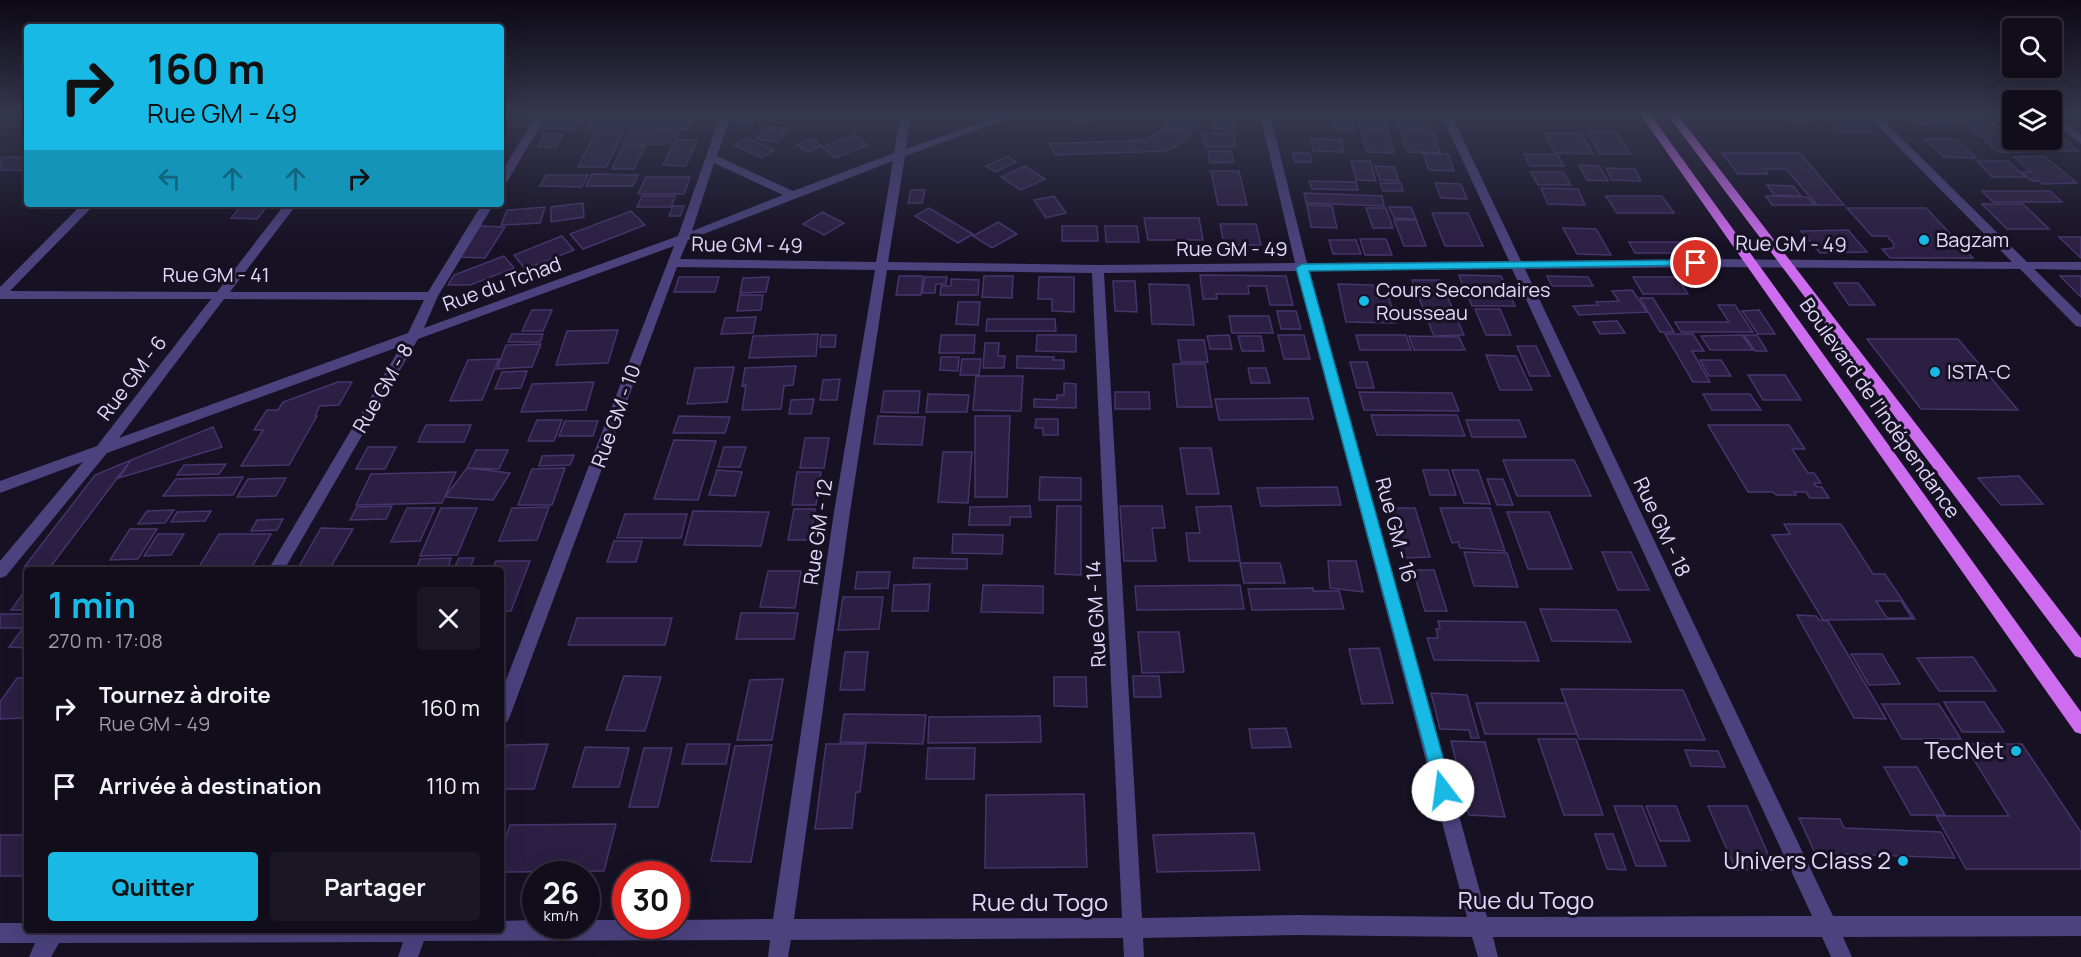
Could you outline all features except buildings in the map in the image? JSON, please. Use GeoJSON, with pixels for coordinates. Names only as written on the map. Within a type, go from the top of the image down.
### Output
{"type":"FeatureCollection","features":[{"type":"Feature","properties":{"kind":"main road","name":"Boulevard de l'Indépendance"},"geometry":{"type":"LineString","coordinates":[[1678,159],[2081,726]]}},
{"type":"Feature","properties":{"kind":"main road","name":"Boulevard de l'Indépendance"},"geometry":{"type":"LineString","coordinates":[[1706,159],[2081,651]]}},
{"type":"Feature","properties":{"kind":"street"},"geometry":{"type":"LineString","coordinates":[[504,177],[515,159]]}},
{"type":"Feature","properties":{"kind":"street","name":"Rue GM - 10"},"geometry":{"type":"LineString","coordinates":[[504,708],[683,238],[709,159]]}},
{"type":"Feature","properties":{"kind":"street"},"geometry":{"type":"LineString","coordinates":[[714,159],[794,196]]}},
{"type":"Feature","properties":{"kind":"street","name":"Rue du Tchad"},"geometry":{"type":"LineString","coordinates":[[0,487],[683,238],[889,159]]}},
{"type":"Feature","properties":{"kind":"street","name":"Rue GM - 12"},"geometry":{"type":"LineString","coordinates":[[778,957],[842,512],[900,159]]}},
{"type":"Feature","properties":{"kind":"street","name":"Rue GM - 16"},"geometry":{"type":"LineString","coordinates":[[1276,159],[1302,268],[1488,957]]}},
{"type":"Feature","properties":{"kind":"street","name":"Rue GM - 18"},"geometry":{"type":"LineString","coordinates":[[1467,159],[1842,957]]}},
{"type":"Feature","properties":{"kind":"street"},"geometry":{"type":"LineString","coordinates":[[1916,159],[2081,323]]}},
{"type":"Feature","properties":{"kind":"street"},"geometry":{"type":"LineString","coordinates":[[0,295],[86,207]]}},
{"type":"Feature","properties":{"kind":"street","name":"Rue GM - 6"},"geometry":{"type":"LineString","coordinates":[[0,572],[102,450],[289,207]]}},
{"type":"Feature","properties":{"kind":"street","name":"Rue GM - 8"},"geometry":{"type":"LineString","coordinates":[[278,567],[413,337],[432,296],[486,207]]}},
{"type":"Feature","properties":{"kind":"street","name":"Rue GM - 49"},"geometry":{"type":"LineString","coordinates":[[672,263],[1098,269],[1754,263],[2081,266]]}},
{"type":"Feature","properties":{"kind":"street","name":"Rue GM - 14"},"geometry":{"type":"LineString","coordinates":[[1098,269],[1134,957]]}},
{"type":"Feature","properties":{"kind":"street","name":"Rue GM - 41"},"geometry":{"type":"LineString","coordinates":[[0,295],[432,296]]}},
{"type":"Feature","properties":{"kind":"street","name":"Rue du Togo"},"geometry":{"type":"LineString","coordinates":[[504,931],[1133,928],[1296,925],[2081,926]]}},
{"type":"Feature","properties":{"kind":"street","name":"Rue du Togo"},"geometry":{"type":"LineString","coordinates":[[0,933],[24,932]]}},
{"type":"Feature","properties":{"kind":"street"},"geometry":{"type":"LineString","coordinates":[[39,957],[53,933]]}},
{"type":"Feature","properties":{"kind":"street"},"geometry":{"type":"LineString","coordinates":[[408,957],[417,933]]}},
{"type":"Feature","properties":{"kind":"place","name":"Bagzam"},"geometry":{"type":"Point","coordinates":[1924,240]}},
{"type":"Feature","properties":{"kind":"place","name":"Cours Secondaires Rousseau"},"geometry":{"type":"Point","coordinates":[1364,301]}},
{"type":"Feature","properties":{"kind":"place","name":"ISTA-C"},"geometry":{"type":"Point","coordinates":[1935,372]}},
{"type":"Feature","properties":{"kind":"place","name":"TecNet"},"geometry":{"type":"Point","coordinates":[2016,751]}},
{"type":"Feature","properties":{"kind":"place","name":"Univers Class 2"},"geometry":{"type":"Point","coordinates":[1903,861]}},
{"type":"Feature","properties":{"kind":"route"},"geometry":{"type":"LineString","coordinates":[[1443,790],[1302,268],[1696,263]]}}]}
